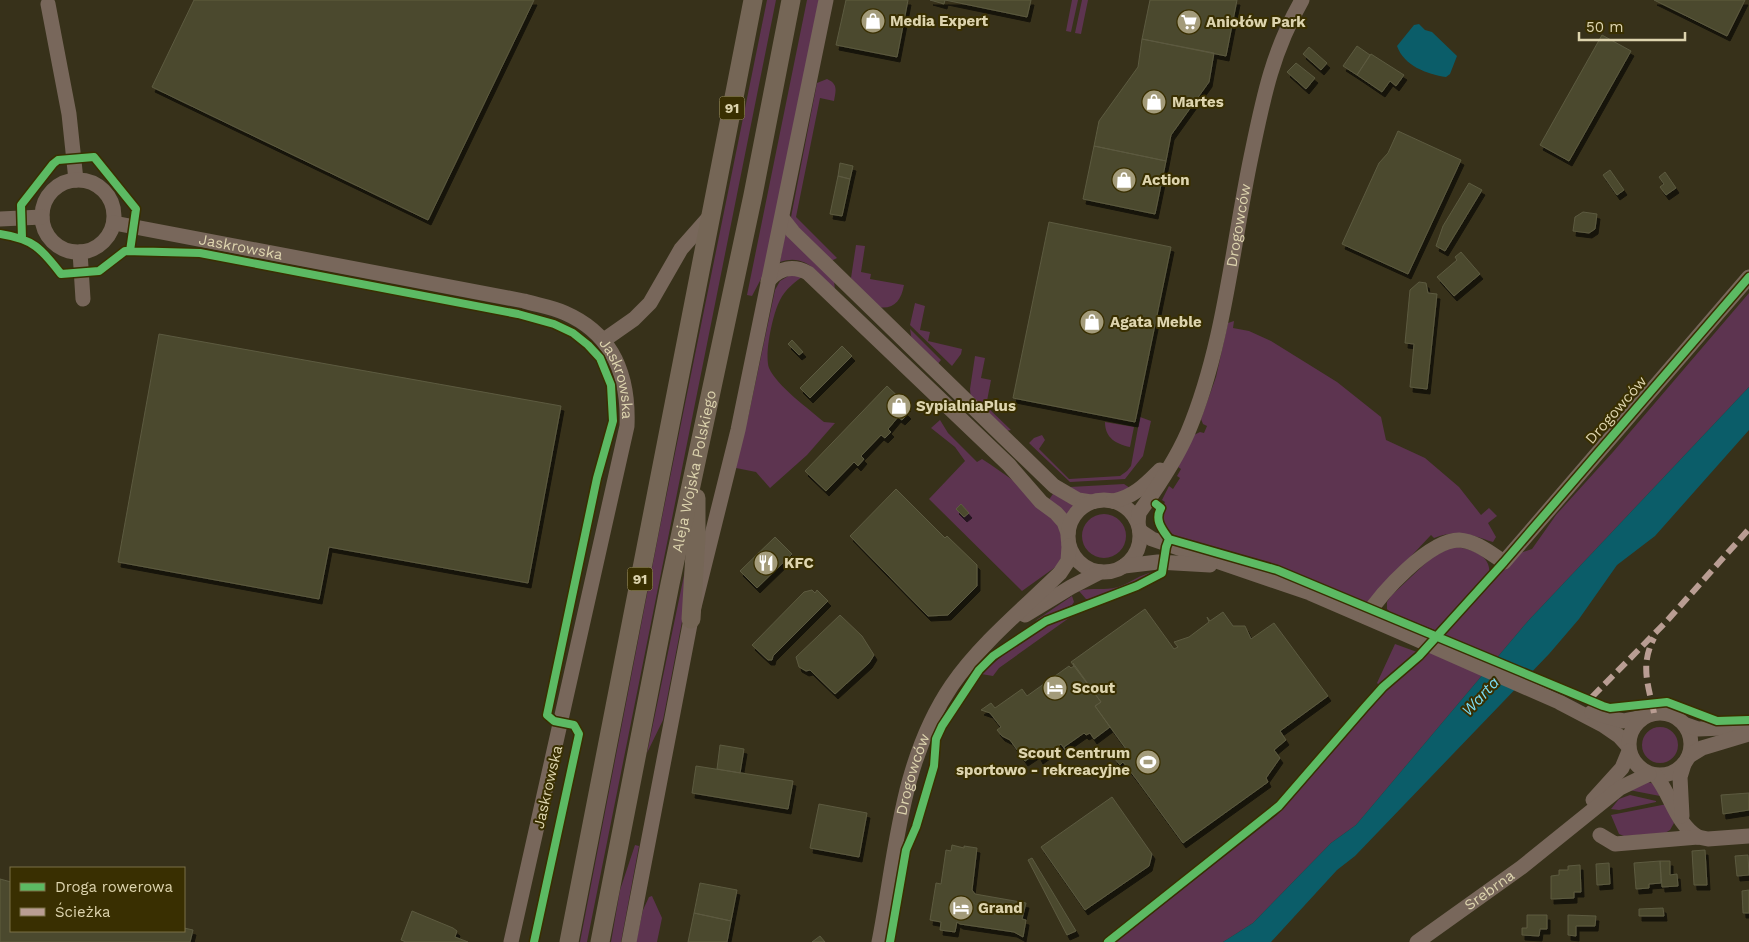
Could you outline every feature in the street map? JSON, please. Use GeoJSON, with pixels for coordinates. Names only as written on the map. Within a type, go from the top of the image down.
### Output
{"type":"FeatureCollection","features":[{"type":"Feature","properties":{"kind":"main road","name":"Aleja Wojska Polskiego"},"geometry":{"type":"LineString","coordinates":[[569,942],[753,0]]}},
{"type":"Feature","properties":{"kind":"main road","name":"Aleja Wojska Polskiego"},"geometry":{"type":"LineString","coordinates":[[600,942],[696,458],[753,194],[791,0]]}},
{"type":"Feature","properties":{"kind":"main road"},"geometry":{"type":"LineString","coordinates":[[691,619],[696,537],[696,458]]}},
{"type":"Feature","properties":{"kind":"street"},"geometry":{"type":"LineString","coordinates":[[628,942],[691,619],[738,430],[826,0]]}},
{"type":"Feature","properties":{"kind":"street","name":"Drogowców"},"geometry":{"type":"LineString","coordinates":[[1139,527],[1139,513],[1177,453],[1197,408],[1218,332],[1247,174],[1270,70],[1283,36],[1302,0]]}},
{"type":"Feature","properties":{"kind":"street"},"geometry":{"type":"LineString","coordinates":[[48,4],[69,114],[76,180]]}},
{"type":"Feature","properties":{"kind":"street"},"geometry":{"type":"LineString","coordinates":[[76,180],[97,185],[106,192],[113,207],[114,223],[106,240],[90,250],[80,252],[62,248],[54,243],[44,227],[42,218],[48,197],[65,183],[76,180]]}},
{"type":"Feature","properties":{"kind":"street"},"geometry":{"type":"LineString","coordinates":[[604,340],[634,319],[650,303],[681,249],[711,215]]}},
{"type":"Feature","properties":{"kind":"street"},"geometry":{"type":"LineString","coordinates":[[0,219],[42,218]]}},
{"type":"Feature","properties":{"kind":"street"},"geometry":{"type":"LineString","coordinates":[[782,218],[793,232],[1054,486],[1078,500],[1091,502],[1113,501],[1128,509],[1139,527],[1152,539],[1310,593],[1560,702],[1619,736],[1629,749]]}},
{"type":"Feature","properties":{"kind":"street","name":"Jaskrowska"},"geometry":{"type":"LineString","coordinates":[[114,223],[524,301],[564,313],[587,326],[604,340],[615,356],[624,379],[628,406],[627,426],[537,834],[511,942]]}},
{"type":"Feature","properties":{"kind":"street"},"geometry":{"type":"LineString","coordinates":[[80,252],[83,299]]}},
{"type":"Feature","properties":{"kind":"street"},"geometry":{"type":"LineString","coordinates":[[768,281],[776,273],[787,268],[801,269],[808,273],[1009,464],[1042,502],[1056,513],[1064,522],[1076,559],[1087,568],[1100,572],[1112,571],[1124,566],[1158,562],[1227,566]]}},
{"type":"Feature","properties":{"kind":"street","name":"Drogowców"},"geometry":{"type":"LineString","coordinates":[[1366,617],[1391,586],[1420,559],[1444,543],[1458,540],[1473,542],[1504,562],[1749,277]]}},
{"type":"Feature","properties":{"kind":"street","name":"Drogowców"},"geometry":{"type":"LineString","coordinates":[[1113,501],[1124,499],[1140,490],[1177,453]]}},
{"type":"Feature","properties":{"kind":"street"},"geometry":{"type":"LineString","coordinates":[[1069,540],[1071,520],[1080,509],[1091,502]]}},
{"type":"Feature","properties":{"kind":"street"},"geometry":{"type":"LineString","coordinates":[[1124,566],[1134,557],[1139,544],[1139,527]]}},
{"type":"Feature","properties":{"kind":"street","name":"Drogowców"},"geometry":{"type":"LineString","coordinates":[[879,942],[902,808],[910,773],[919,748],[952,685],[972,660],[1060,573],[1068,561],[1069,540]]}},
{"type":"Feature","properties":{"kind":"street","name":"Drogowców"},"geometry":{"type":"LineString","coordinates":[[1001,631],[1071,587],[1100,572]]}},
{"type":"Feature","properties":{"kind":"street"},"geometry":{"type":"LineString","coordinates":[[1560,702],[1624,721],[1654,713],[1665,713],[1676,717],[1684,724],[1690,734],[1691,745],[1680,777],[1682,820]]}},
{"type":"Feature","properties":{"kind":"street"},"geometry":{"type":"LineString","coordinates":[[1643,717],[1629,735],[1629,749],[1633,761],[1640,769],[1652,774],[1665,775],[1676,771],[1686,760],[1702,748],[1749,734]]}},
{"type":"Feature","properties":{"kind":"street"},"geometry":{"type":"LineString","coordinates":[[1684,724],[1698,729],[1749,727]]}},
{"type":"Feature","properties":{"kind":"street","name":"Srebrna"},"geometry":{"type":"LineString","coordinates":[[1559,836],[1622,768],[1629,749]]}},
{"type":"Feature","properties":{"kind":"street"},"geometry":{"type":"LineString","coordinates":[[1652,774],[1662,784],[1691,833],[1698,837]]}},
{"type":"Feature","properties":{"kind":"street","name":"Srebrna"},"geometry":{"type":"LineString","coordinates":[[1417,942],[1522,867],[1620,788],[1652,774]]}},
{"type":"Feature","properties":{"kind":"street"},"geometry":{"type":"LineString","coordinates":[[1600,835],[1615,844],[1698,837],[1708,839],[1749,836]]}},
{"type":"Feature","properties":{"kind":"shaded area"},"geometry":{"type":"Polygon","coordinates":[[[767,0],[776,0],[587,942],[580,942],[658,537],[767,0]]]}},
{"type":"Feature","properties":{"kind":"shaded area"},"geometry":{"type":"Polygon","coordinates":[[[807,0],[819,0],[763,275],[752,296],[747,295],[807,0]]]}},
{"type":"Feature","properties":{"kind":"shaded area"},"geometry":{"type":"Polygon","coordinates":[[[1072,0],[1078,0],[1071,32],[1066,31],[1072,0]]]}},
{"type":"Feature","properties":{"kind":"shaded area"},"geometry":{"type":"Polygon","coordinates":[[[1082,0],[1088,0],[1081,34],[1075,33],[1082,0]]]}},
{"type":"Feature","properties":{"kind":"shaded area"},"geometry":{"type":"Polygon","coordinates":[[[827,79],[835,85],[834,101],[820,98],[796,217],[837,258],[831,261],[793,223],[791,217],[817,83],[827,79]]]}},
{"type":"Feature","properties":{"kind":"shaded area"},"geometry":{"type":"Polygon","coordinates":[[[785,233],[834,280],[835,291],[817,272],[805,263],[798,260],[780,262],[785,233]]]}},
{"type":"Feature","properties":{"kind":"shaded area"},"geometry":{"type":"Polygon","coordinates":[[[856,245],[865,246],[861,272],[871,274],[870,279],[904,285],[899,300],[892,306],[877,307],[851,278],[856,245]]]}},
{"type":"Feature","properties":{"kind":"shaded area"},"geometry":{"type":"Polygon","coordinates":[[[790,275],[804,276],[787,289],[777,306],[768,344],[769,368],[786,390],[802,404],[824,422],[835,423],[807,455],[770,488],[756,472],[731,467],[748,418],[775,290],[780,281],[790,275]]]}},
{"type":"Feature","properties":{"kind":"shaded area"},"geometry":{"type":"Polygon","coordinates":[[[1749,293],[1749,387],[1528,621],[1356,825],[1331,843],[1253,923],[1223,942],[1116,942],[1277,815],[1384,693],[1424,656],[1514,555],[1532,549],[1556,515],[1613,452],[1749,293]]]}},
{"type":"Feature","properties":{"kind":"shaded area"},"geometry":{"type":"Polygon","coordinates":[[[915,303],[925,306],[920,330],[930,332],[928,341],[962,349],[961,354],[952,366],[910,325],[915,303]]]}},
{"type":"Feature","properties":{"kind":"shaded area"},"geometry":{"type":"Polygon","coordinates":[[[1234,321],[1233,328],[1249,331],[1271,341],[1337,382],[1381,417],[1386,440],[1425,458],[1459,487],[1481,515],[1489,508],[1497,516],[1488,523],[1496,537],[1493,542],[1457,533],[1434,538],[1431,535],[1367,603],[1269,565],[1178,539],[1178,537],[1167,531],[1160,518],[1165,502],[1162,500],[1169,486],[1173,489],[1180,478],[1177,476],[1181,469],[1178,467],[1194,435],[1200,432],[1204,433],[1207,426],[1203,424],[1201,419],[1216,377],[1228,323],[1234,321]]]}},
{"type":"Feature","properties":{"kind":"shaded area"},"geometry":{"type":"Polygon","coordinates":[[[910,329],[941,360],[937,365],[912,341],[910,329]]]}},
{"type":"Feature","properties":{"kind":"shaded area"},"geometry":{"type":"Polygon","coordinates":[[[975,356],[985,358],[981,378],[991,380],[986,406],[1011,430],[1006,431],[971,399],[970,389],[975,356]]]}},
{"type":"Feature","properties":{"kind":"shaded area"},"geometry":{"type":"Polygon","coordinates":[[[1140,417],[1151,421],[1143,456],[1125,479],[1070,482],[1029,443],[1034,438],[1042,435],[1045,440],[1039,449],[1069,479],[1120,476],[1131,466],[1140,417]]]}},
{"type":"Feature","properties":{"kind":"shaded area"},"geometry":{"type":"Polygon","coordinates":[[[940,420],[948,433],[977,462],[982,459],[1025,490],[1045,509],[1060,529],[1063,546],[1061,563],[1022,591],[929,499],[965,461],[955,447],[931,428],[940,420]]]}},
{"type":"Feature","properties":{"kind":"shaded area"},"geometry":{"type":"Polygon","coordinates":[[[1105,422],[1134,427],[1130,447],[1120,444],[1109,436],[1105,422]]]}},
{"type":"Feature","properties":{"kind":"shaded area"},"geometry":{"type":"Polygon","coordinates":[[[1124,484],[1133,490],[1115,495],[1081,495],[1070,487],[1124,484]]]}},
{"type":"Feature","properties":{"kind":"shaded area"},"geometry":{"type":"Polygon","coordinates":[[[1055,491],[1074,506],[1066,516],[1048,501],[1055,491]]]}},
{"type":"Feature","properties":{"kind":"shaded area"},"geometry":{"type":"Polygon","coordinates":[[[1100,514],[1108,514],[1120,520],[1126,536],[1120,552],[1108,558],[1100,558],[1088,552],[1082,540],[1082,532],[1088,520],[1100,514]]]}},
{"type":"Feature","properties":{"kind":"shaded area"},"geometry":{"type":"Polygon","coordinates":[[[1452,547],[1471,550],[1482,556],[1489,566],[1489,573],[1437,631],[1390,612],[1387,609],[1387,602],[1391,596],[1431,558],[1452,547]]]}},
{"type":"Feature","properties":{"kind":"shaded area"},"geometry":{"type":"Polygon","coordinates":[[[687,561],[685,606],[663,720],[647,753],[687,561]]]}},
{"type":"Feature","properties":{"kind":"shaded area"},"geometry":{"type":"Polygon","coordinates":[[[1154,572],[1147,578],[1090,599],[1086,599],[1079,591],[1118,587],[1154,572]]]}},
{"type":"Feature","properties":{"kind":"shaded area"},"geometry":{"type":"Polygon","coordinates":[[[1072,596],[1074,602],[1072,605],[1035,621],[1072,596]]]}},
{"type":"Feature","properties":{"kind":"shaded area"},"geometry":{"type":"Polygon","coordinates":[[[1076,613],[999,668],[993,676],[981,674],[1026,639],[1076,613]]]}},
{"type":"Feature","properties":{"kind":"shaded area"},"geometry":{"type":"Polygon","coordinates":[[[1395,644],[1417,652],[1379,685],[1377,683],[1395,644]]]}},
{"type":"Feature","properties":{"kind":"shaded area"},"geometry":{"type":"Polygon","coordinates":[[[1660,727],[1667,728],[1673,732],[1677,738],[1677,752],[1673,758],[1667,762],[1660,763],[1653,762],[1647,758],[1643,752],[1642,745],[1643,738],[1647,732],[1653,728],[1660,727]]]}},
{"type":"Feature","properties":{"kind":"shaded area"},"geometry":{"type":"Polygon","coordinates":[[[1646,781],[1654,784],[1660,796],[1629,790],[1646,781]]]}},
{"type":"Feature","properties":{"kind":"shaded area"},"geometry":{"type":"Polygon","coordinates":[[[1630,795],[1656,802],[1619,810],[1611,809],[1619,799],[1630,795]]]}},
{"type":"Feature","properties":{"kind":"shaded area"},"geometry":{"type":"Polygon","coordinates":[[[1667,804],[1674,823],[1670,830],[1665,833],[1624,836],[1619,834],[1611,815],[1667,804]]]}},
{"type":"Feature","properties":{"kind":"shaded area"},"geometry":{"type":"Polygon","coordinates":[[[635,845],[639,846],[621,942],[611,942],[620,890],[635,845]]]}},
{"type":"Feature","properties":{"kind":"shaded area"},"geometry":{"type":"Polygon","coordinates":[[[652,896],[662,918],[657,942],[636,942],[643,910],[649,897],[652,896]]]}},
{"type":"Feature","properties":{"kind":"water"},"geometry":{"type":"Polygon","coordinates":[[[1419,24],[1425,30],[1432,32],[1457,56],[1450,74],[1446,77],[1431,74],[1417,68],[1400,53],[1397,46],[1414,25],[1419,24]]]}},
{"type":"Feature","properties":{"kind":"water","name":"Warta"},"geometry":{"type":"Polygon","coordinates":[[[1749,387],[1749,430],[1655,536],[1617,565],[1579,619],[1549,654],[1355,856],[1337,870],[1271,942],[1223,942],[1253,923],[1331,843],[1356,825],[1528,621],[1749,387]]]}},
{"type":"Feature","properties":{"kind":"building"},"geometry":{"type":"Polygon","coordinates":[[[194,0],[534,0],[428,220],[152,87],[194,0]]]}},
{"type":"Feature","properties":{"kind":"building"},"geometry":{"type":"Polygon","coordinates":[[[846,0],[908,0],[897,57],[836,45],[846,0]]]}},
{"type":"Feature","properties":{"kind":"building"},"geometry":{"type":"Polygon","coordinates":[[[930,0],[945,0],[944,4],[930,0]]]}},
{"type":"Feature","properties":{"kind":"building"},"geometry":{"type":"Polygon","coordinates":[[[945,0],[1031,0],[1027,17],[945,0]]]}},
{"type":"Feature","properties":{"kind":"building","name":"Aniołów Park"},"geometry":{"type":"Polygon","coordinates":[[[1150,0],[1237,0],[1226,56],[1142,39],[1150,0]]]}},
{"type":"Feature","properties":{"kind":"building"},"geometry":{"type":"Polygon","coordinates":[[[1654,0],[1745,0],[1727,36],[1654,0]]]}},
{"type":"Feature","properties":{"kind":"building"},"geometry":{"type":"Polygon","coordinates":[[[1602,35],[1631,51],[1569,161],[1540,145],[1602,35]]]}},
{"type":"Feature","properties":{"kind":"building","name":"Martes"},"geometry":{"type":"Polygon","coordinates":[[[1142,39],[1214,53],[1209,82],[1171,135],[1166,161],[1094,146],[1099,121],[1138,67],[1142,39]]]}},
{"type":"Feature","properties":{"kind":"building"},"geometry":{"type":"Polygon","coordinates":[[[1357,46],[1370,55],[1357,75],[1343,66],[1357,46]]]}},
{"type":"Feature","properties":{"kind":"building"},"geometry":{"type":"Polygon","coordinates":[[[1309,47],[1327,63],[1321,70],[1303,54],[1309,47]]]}},
{"type":"Feature","properties":{"kind":"building"},"geometry":{"type":"Polygon","coordinates":[[[1371,54],[1404,75],[1396,86],[1390,81],[1382,92],[1357,75],[1371,54]]]}},
{"type":"Feature","properties":{"kind":"building"},"geometry":{"type":"Polygon","coordinates":[[[1296,63],[1315,78],[1306,89],[1287,72],[1296,63]]]}},
{"type":"Feature","properties":{"kind":"building"},"geometry":{"type":"Polygon","coordinates":[[[1398,131],[1461,160],[1408,274],[1342,244],[1379,163],[1388,153],[1398,131]]]}},
{"type":"Feature","properties":{"kind":"building","name":"Action"},"geometry":{"type":"Polygon","coordinates":[[[1094,146],[1166,161],[1155,214],[1083,199],[1094,146]]]}},
{"type":"Feature","properties":{"kind":"building"},"geometry":{"type":"Polygon","coordinates":[[[840,163],[853,166],[850,179],[838,176],[840,163]]]}},
{"type":"Feature","properties":{"kind":"building"},"geometry":{"type":"Polygon","coordinates":[[[1610,170],[1624,190],[1617,195],[1603,175],[1610,170]]]}},
{"type":"Feature","properties":{"kind":"building"},"geometry":{"type":"Polygon","coordinates":[[[1665,172],[1676,188],[1666,195],[1660,187],[1664,184],[1659,177],[1665,172]]]}},
{"type":"Feature","properties":{"kind":"building"},"geometry":{"type":"Polygon","coordinates":[[[838,176],[850,179],[842,216],[830,214],[838,176]]]}},
{"type":"Feature","properties":{"kind":"building"},"geometry":{"type":"Polygon","coordinates":[[[1469,183],[1482,190],[1445,251],[1436,246],[1443,226],[1469,183]]]}},
{"type":"Feature","properties":{"kind":"building"},"geometry":{"type":"Polygon","coordinates":[[[1583,212],[1597,214],[1595,229],[1589,233],[1573,231],[1575,217],[1583,212]]]}},
{"type":"Feature","properties":{"kind":"building","name":"Agata Meble"},"geometry":{"type":"Polygon","coordinates":[[[1049,222],[1171,247],[1135,422],[1013,398],[1049,222]]]}},
{"type":"Feature","properties":{"kind":"building"},"geometry":{"type":"Polygon","coordinates":[[[1461,252],[1480,274],[1454,296],[1437,277],[1457,260],[1455,257],[1461,252]]]}},
{"type":"Feature","properties":{"kind":"building"},"geometry":{"type":"Polygon","coordinates":[[[1419,282],[1426,283],[1428,293],[1437,294],[1427,389],[1410,387],[1414,344],[1405,343],[1410,290],[1419,282]]]}},
{"type":"Feature","properties":{"kind":"building"},"geometry":{"type":"Polygon","coordinates":[[[159,334],[561,406],[528,583],[329,547],[319,599],[118,562],[159,334]]]}},
{"type":"Feature","properties":{"kind":"building"},"geometry":{"type":"Polygon","coordinates":[[[792,340],[803,352],[799,355],[788,344],[792,340]]]}},
{"type":"Feature","properties":{"kind":"building"},"geometry":{"type":"Polygon","coordinates":[[[842,346],[852,356],[810,398],[800,388],[842,346]]]}},
{"type":"Feature","properties":{"kind":"building"},"geometry":{"type":"Polygon","coordinates":[[[887,386],[908,406],[904,410],[908,414],[902,420],[898,417],[888,429],[891,432],[885,438],[881,435],[861,456],[864,459],[858,466],[854,462],[826,491],[805,471],[887,386]]]}},
{"type":"Feature","properties":{"kind":"building"},"geometry":{"type":"Polygon","coordinates":[[[896,489],[945,538],[947,536],[977,565],[977,586],[948,615],[928,616],[850,536],[896,489]]]}},
{"type":"Feature","properties":{"kind":"building"},"geometry":{"type":"Polygon","coordinates":[[[961,504],[969,513],[964,517],[956,509],[961,504]]]}},
{"type":"Feature","properties":{"kind":"building","name":"KFC"},"geometry":{"type":"Polygon","coordinates":[[[775,537],[792,554],[757,588],[740,571],[775,537]]]}},
{"type":"Feature","properties":{"kind":"building"},"geometry":{"type":"Polygon","coordinates":[[[812,590],[815,593],[817,590],[828,601],[773,656],[772,660],[768,660],[752,645],[804,592],[812,590]]]}},
{"type":"Feature","properties":{"kind":"building"},"geometry":{"type":"Polygon","coordinates":[[[1145,609],[1174,649],[1178,647],[1174,642],[1189,637],[1209,622],[1207,617],[1210,621],[1223,612],[1233,626],[1245,626],[1251,639],[1274,623],[1328,696],[1280,731],[1286,740],[1274,750],[1280,758],[1266,778],[1268,782],[1183,843],[1123,762],[1120,765],[1114,758],[1126,749],[1095,706],[1101,702],[1071,662],[1145,609]]]}},
{"type":"Feature","properties":{"kind":"building"},"geometry":{"type":"Polygon","coordinates":[[[840,615],[862,636],[874,655],[869,663],[835,694],[810,670],[806,671],[799,667],[796,657],[840,615]]]}},
{"type":"Feature","properties":{"kind":"building"},"geometry":{"type":"Polygon","coordinates":[[[1073,663],[1101,702],[1095,706],[1110,727],[1094,739],[1090,733],[1086,735],[1084,733],[1064,747],[1066,751],[1061,744],[1040,759],[1037,753],[1025,761],[1010,740],[1002,736],[997,730],[1001,727],[990,713],[981,710],[991,703],[995,708],[1022,689],[1027,696],[1069,666],[1071,668],[1074,666],[1073,663]]]}},
{"type":"Feature","properties":{"kind":"building"},"geometry":{"type":"Polygon","coordinates":[[[720,745],[744,749],[740,773],[717,769],[720,745]]]}},
{"type":"Feature","properties":{"kind":"building"},"geometry":{"type":"Polygon","coordinates":[[[696,766],[793,781],[788,809],[692,793],[696,766]]]}},
{"type":"Feature","properties":{"kind":"building"},"geometry":{"type":"Polygon","coordinates":[[[1749,793],[1749,810],[1723,814],[1721,795],[1749,793]]]}},
{"type":"Feature","properties":{"kind":"building"},"geometry":{"type":"Polygon","coordinates":[[[1112,797],[1152,854],[1149,866],[1085,910],[1041,847],[1112,797]]]}},
{"type":"Feature","properties":{"kind":"building"},"geometry":{"type":"Polygon","coordinates":[[[819,804],[867,813],[859,857],[810,848],[819,804]]]}},
{"type":"Feature","properties":{"kind":"building"},"geometry":{"type":"Polygon","coordinates":[[[952,845],[964,848],[964,846],[977,848],[972,890],[975,894],[1026,903],[1022,919],[1026,920],[1023,937],[1014,932],[957,922],[955,932],[940,930],[941,922],[930,920],[936,883],[941,884],[946,850],[951,851],[952,845]]]}},
{"type":"Feature","properties":{"kind":"building"},"geometry":{"type":"Polygon","coordinates":[[[1705,850],[1707,885],[1694,885],[1692,851],[1705,850]]]}},
{"type":"Feature","properties":{"kind":"building"},"geometry":{"type":"Polygon","coordinates":[[[1748,855],[1749,875],[1737,876],[1735,856],[1748,855]]]}},
{"type":"Feature","properties":{"kind":"building"},"geometry":{"type":"Polygon","coordinates":[[[1032,858],[1076,931],[1067,935],[1028,860],[1032,858]]]}},
{"type":"Feature","properties":{"kind":"building"},"geometry":{"type":"Polygon","coordinates":[[[1660,861],[1661,883],[1649,884],[1649,888],[1636,889],[1634,863],[1660,861]]]}},
{"type":"Feature","properties":{"kind":"building"},"geometry":{"type":"Polygon","coordinates":[[[1660,861],[1670,861],[1670,875],[1677,874],[1678,886],[1662,887],[1660,861]]]}},
{"type":"Feature","properties":{"kind":"building"},"geometry":{"type":"Polygon","coordinates":[[[1609,863],[1610,884],[1597,885],[1596,864],[1609,863]]]}},
{"type":"Feature","properties":{"kind":"building"},"geometry":{"type":"Polygon","coordinates":[[[1580,865],[1581,892],[1574,892],[1574,898],[1551,899],[1551,876],[1559,875],[1559,870],[1568,870],[1568,866],[1580,865]]]}},
{"type":"Feature","properties":{"kind":"building"},"geometry":{"type":"Polygon","coordinates":[[[0,879],[10,882],[10,932],[185,932],[185,928],[193,930],[190,942],[0,942],[0,879]]]}},
{"type":"Feature","properties":{"kind":"building"},"geometry":{"type":"Polygon","coordinates":[[[700,883],[737,890],[731,921],[694,913],[700,883]]]}},
{"type":"Feature","properties":{"kind":"building"},"geometry":{"type":"Polygon","coordinates":[[[1749,890],[1749,913],[1743,913],[1742,891],[1749,890]]]}},
{"type":"Feature","properties":{"kind":"building"},"geometry":{"type":"Polygon","coordinates":[[[1663,908],[1664,916],[1639,916],[1639,909],[1663,908]]]}},
{"type":"Feature","properties":{"kind":"building"},"geometry":{"type":"Polygon","coordinates":[[[412,911],[453,928],[457,931],[455,937],[468,942],[406,942],[401,940],[412,911]]]}},
{"type":"Feature","properties":{"kind":"building"},"geometry":{"type":"Polygon","coordinates":[[[694,913],[731,921],[727,942],[688,942],[694,913]]]}},
{"type":"Feature","properties":{"kind":"building"},"geometry":{"type":"Polygon","coordinates":[[[1527,915],[1547,915],[1547,929],[1540,929],[1539,936],[1522,935],[1522,928],[1527,928],[1527,915]]]}},
{"type":"Feature","properties":{"kind":"building"},"geometry":{"type":"Polygon","coordinates":[[[1568,915],[1596,916],[1595,926],[1576,926],[1576,936],[1568,935],[1568,915]]]}},
{"type":"Feature","properties":{"kind":"building"},"geometry":{"type":"Polygon","coordinates":[[[820,936],[825,942],[812,942],[820,936]]]}},
{"type":"Feature","properties":{"kind":"marked path"},"geometry":{"type":"LineString","coordinates":[[1592,697],[1665,623],[1749,529]]}},
{"type":"Feature","properties":{"kind":"marked path"},"geometry":{"type":"LineString","coordinates":[[1654,638],[1647,657],[1646,666],[1654,713]]}},
{"type":"Feature","properties":{"kind":"cycle path"},"geometry":{"type":"LineString","coordinates":[[22,238],[21,205],[53,164],[58,160],[94,157],[136,209],[130,251]]}},
{"type":"Feature","properties":{"kind":"cycle path"},"geometry":{"type":"LineString","coordinates":[[0,234],[29,242],[42,251],[61,274],[99,271],[125,251],[200,253],[518,314],[554,324],[573,333],[600,358],[611,385],[613,421],[597,478],[547,715],[554,721],[574,725],[579,734],[534,942]]}},
{"type":"Feature","properties":{"kind":"cycle path"},"geometry":{"type":"LineString","coordinates":[[1108,942],[1279,806],[1383,687],[1419,656],[1504,562],[1749,277]]}},
{"type":"Feature","properties":{"kind":"cycle path"},"geometry":{"type":"LineString","coordinates":[[890,942],[906,850],[916,827],[934,766],[936,739],[942,726],[979,670],[993,656],[1046,621],[1137,586],[1162,573],[1169,539],[1160,524],[1158,516],[1161,508],[1156,504]]}},
{"type":"Feature","properties":{"kind":"cycle path"},"geometry":{"type":"LineString","coordinates":[[1169,539],[1277,570],[1603,706],[1610,708],[1667,702],[1717,721],[1749,720]]}},
{"type":"Feature","properties":{"kind":"place","name":"Media Expert"},"geometry":{"type":"Point","coordinates":[873,21]}},
{"type":"Feature","properties":{"kind":"place","name":"Aniołów Park"},"geometry":{"type":"Point","coordinates":[1189,22]}},
{"type":"Feature","properties":{"kind":"place","name":"Martes"},"geometry":{"type":"Point","coordinates":[1154,102]}},
{"type":"Feature","properties":{"kind":"place","name":"Action"},"geometry":{"type":"Point","coordinates":[1124,180]}},
{"type":"Feature","properties":{"kind":"place","name":"Agata Meble"},"geometry":{"type":"Point","coordinates":[1092,322]}},
{"type":"Feature","properties":{"kind":"place","name":"SypialniaPlus"},"geometry":{"type":"Point","coordinates":[899,406]}},
{"type":"Feature","properties":{"kind":"place","name":"KFC"},"geometry":{"type":"Point","coordinates":[766,563]}},
{"type":"Feature","properties":{"kind":"place","name":"Scout"},"geometry":{"type":"Point","coordinates":[1055,688]}},
{"type":"Feature","properties":{"kind":"place","name":"Scout Centrum sportowo - rekreacyjne"},"geometry":{"type":"Point","coordinates":[1148,762]}},
{"type":"Feature","properties":{"kind":"place","name":"Grand"},"geometry":{"type":"Point","coordinates":[961,908]}}]}
